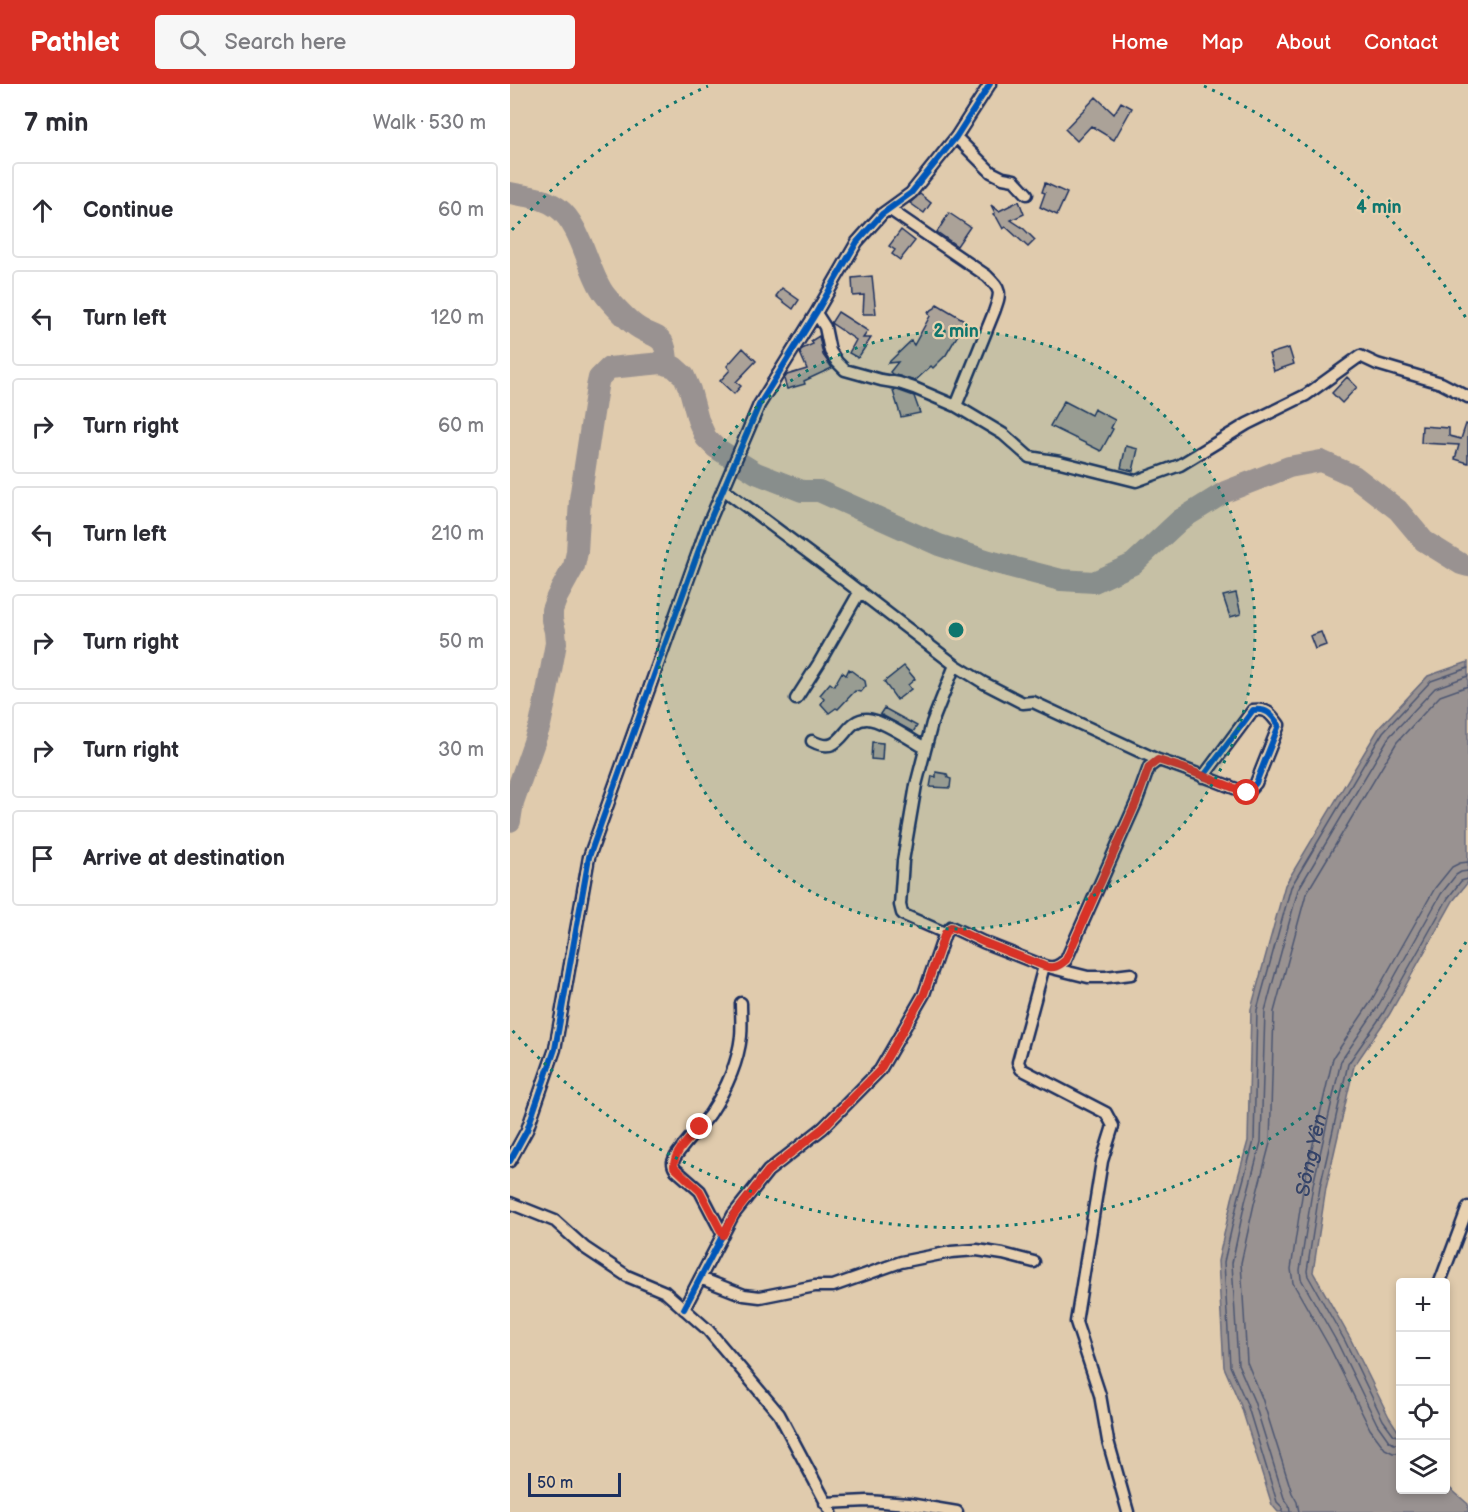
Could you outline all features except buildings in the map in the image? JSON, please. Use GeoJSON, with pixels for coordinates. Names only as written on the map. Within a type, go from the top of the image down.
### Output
{"type":"FeatureCollection","features":[{"type":"Feature","properties":{"kind":"street"},"geometry":{"type":"LineString","coordinates":[[510,1161],[527,1130],[555,1049],[589,857],[707,527],[759,405],[857,242],[882,214],[911,193],[956,137],[990,84]]}},
{"type":"Feature","properties":{"kind":"street"},"geometry":{"type":"LineString","coordinates":[[956,137],[991,172],[1014,180],[1027,194]]}},
{"type":"Feature","properties":{"kind":"street"},"geometry":{"type":"LineString","coordinates":[[889,209],[987,276],[998,286],[998,298],[994,312],[956,406]]}},
{"type":"Feature","properties":{"kind":"street"},"geometry":{"type":"LineString","coordinates":[[816,313],[825,327],[830,351],[845,370],[899,383],[956,406],[1003,434],[1029,457],[1136,480],[1180,465],[1247,424],[1305,396],[1360,356],[1377,364],[1441,383],[1468,397]]}},
{"type":"Feature","properties":{"kind":"street"},"geometry":{"type":"LineString","coordinates":[[723,489],[955,665],[1023,703],[1033,702],[1158,760],[1183,768],[1203,777],[1247,793],[1256,783],[1280,725],[1272,715],[1262,709],[1253,710],[1203,777]]}},
{"type":"Feature","properties":{"kind":"street"},"geometry":{"type":"LineString","coordinates":[[796,699],[860,591]]}},
{"type":"Feature","properties":{"kind":"street"},"geometry":{"type":"LineString","coordinates":[[945,933],[904,915],[900,904],[903,861],[916,785],[925,748],[955,665]]}},
{"type":"Feature","properties":{"kind":"street"},"geometry":{"type":"LineString","coordinates":[[812,741],[824,746],[833,744],[858,720],[865,719],[879,723],[925,748]]}},
{"type":"Feature","properties":{"kind":"street"},"geometry":{"type":"LineString","coordinates":[[1048,967],[1059,966],[1066,960],[1136,803],[1149,767],[1158,760]]}},
{"type":"Feature","properties":{"kind":"street"},"geometry":{"type":"LineString","coordinates":[[684,1309],[734,1215],[768,1171],[823,1128],[880,1070],[924,994],[945,933],[951,927],[1048,967],[1088,976],[1106,977],[1131,974]]}},
{"type":"Feature","properties":{"kind":"street"},"geometry":{"type":"LineString","coordinates":[[1048,967],[1017,1062],[1021,1069],[1106,1113],[1113,1126],[1102,1161],[1076,1322],[1100,1395],[1108,1441],[1128,1512]]}},
{"type":"Feature","properties":{"kind":"street"},"geometry":{"type":"LineString","coordinates":[[723,1235],[700,1191],[676,1170],[673,1163],[711,1112],[726,1084],[739,1046],[741,1003]]}},
{"type":"Feature","properties":{"kind":"street"},"geometry":{"type":"LineString","coordinates":[[510,1203],[555,1221],[585,1248],[627,1276],[665,1292],[708,1330],[779,1414],[828,1508],[868,1501],[909,1504],[957,1512]]}},
{"type":"Feature","properties":{"kind":"street"},"geometry":{"type":"LineString","coordinates":[[1442,1278],[1468,1208]]}},
{"type":"Feature","properties":{"kind":"street"},"geometry":{"type":"LineString","coordinates":[[700,1278],[744,1295],[760,1297],[815,1286],[833,1286],[911,1259],[951,1252],[977,1250],[1034,1262]]}},
{"type":"Feature","properties":{"kind":"water","name":"Sông Yên"},"geometry":{"type":"Polygon","coordinates":[[[1468,662],[1468,882],[1453,901],[1389,1015],[1354,1066],[1326,1188],[1313,1272],[1396,1428],[1396,1494],[1450,1494],[1450,1488],[1468,1504],[1468,1512],[1278,1512],[1272,1505],[1241,1406],[1224,1367],[1218,1261],[1248,1141],[1251,1009],[1285,885],[1379,728],[1428,676],[1468,662]]]}},
{"type":"Feature","properties":{"kind":"waterway"},"geometry":{"type":"LineString","coordinates":[[510,193],[546,201],[566,215],[578,235],[603,293],[632,323],[661,341],[667,365]]}},
{"type":"Feature","properties":{"kind":"waterway"},"geometry":{"type":"LineString","coordinates":[[510,821],[513,802],[540,725],[556,643],[552,610],[574,566],[580,499],[597,387],[599,378],[609,368],[662,363],[674,367],[684,376],[706,438],[716,448],[756,473],[802,491],[819,491],[939,545],[1061,580],[1094,582],[1133,564],[1180,520],[1225,492],[1289,467],[1321,461],[1354,476],[1398,510],[1424,541],[1468,566]]}},
{"type":"Feature","properties":{"kind":"cycle path"},"geometry":{"type":"LineString","coordinates":[[510,1161],[527,1130],[555,1049],[589,857],[707,527],[759,405],[857,242],[882,214],[911,193],[956,137],[990,84]]}},
{"type":"Feature","properties":{"kind":"cycle path"},"geometry":{"type":"LineString","coordinates":[[684,1309],[733,1215],[768,1171],[823,1128],[880,1070],[924,994],[945,933],[951,927],[1044,966],[1054,967],[1061,964],[1066,960],[1136,803],[1149,767],[1158,760],[1191,771],[1202,776],[1214,780],[1225,784],[1247,793],[1256,783],[1279,725],[1274,718],[1265,711],[1253,710],[1203,777]]}},
{"type":"Feature","properties":{"kind":"route"},"geometry":{"type":"LineString","coordinates":[[700,1127],[676,1156],[673,1163],[676,1170],[695,1185],[705,1198],[723,1235],[734,1215],[768,1171],[823,1128],[880,1070],[924,994],[945,933],[951,927],[1044,966],[1052,968],[1059,966],[1066,960],[1136,803],[1149,767],[1158,760],[1247,793]]}}]}
